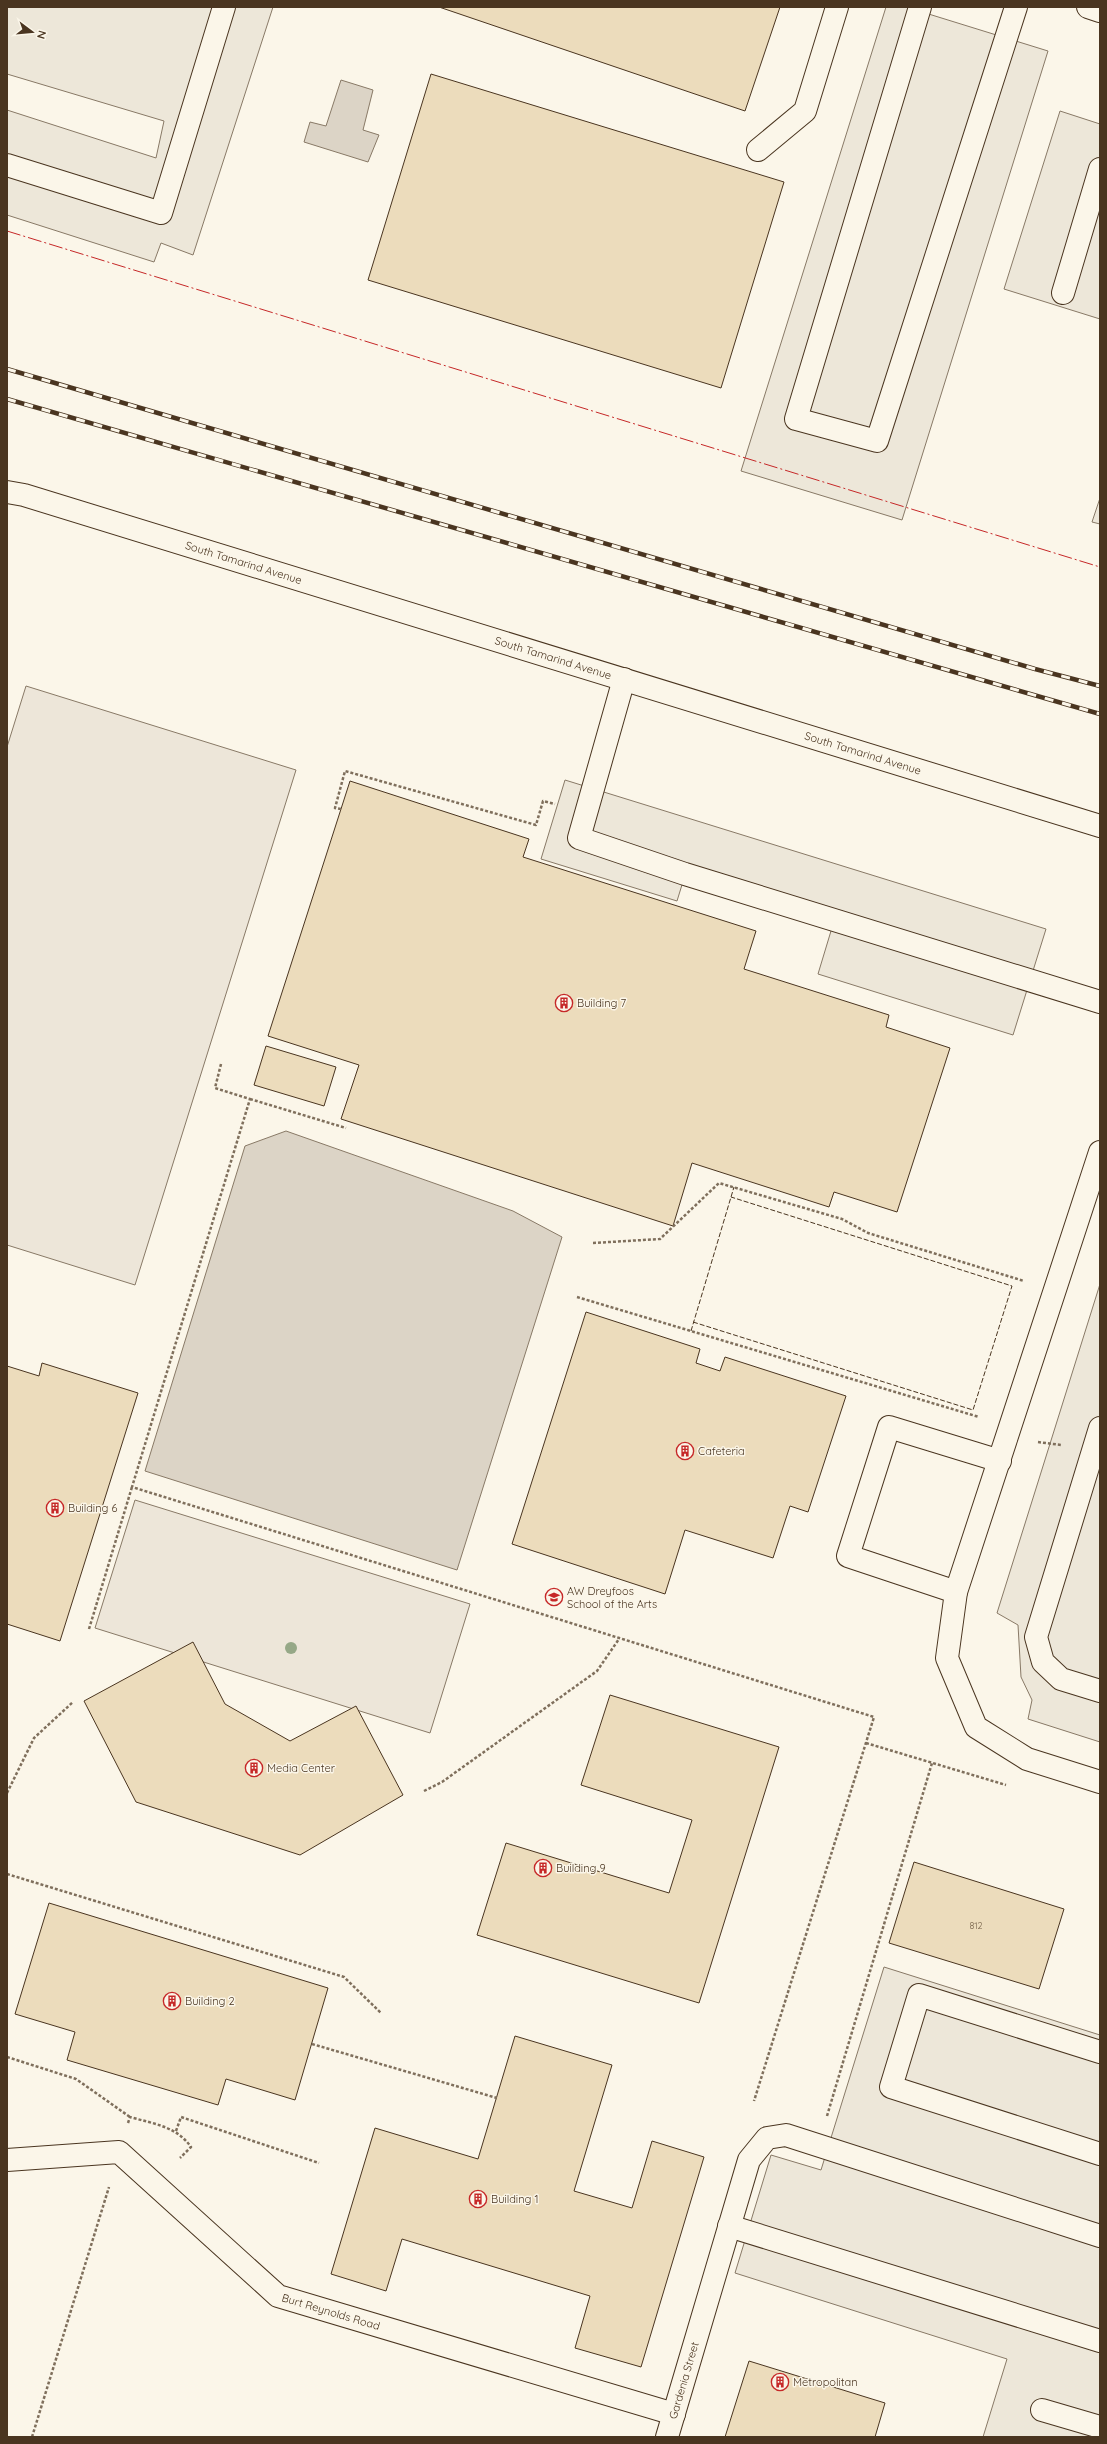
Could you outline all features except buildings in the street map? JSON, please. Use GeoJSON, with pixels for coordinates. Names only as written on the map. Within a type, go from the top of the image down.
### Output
{"type":"FeatureCollection","features":[{"type":"Feature","properties":{"kind":"street"},"geometry":{"type":"LineString","coordinates":[[7,165],[161,213],[224,7]]}},
{"type":"Feature","properties":{"kind":"street"},"geometry":{"type":"LineString","coordinates":[[758,150],[805,111],[837,7]]}},
{"type":"Feature","properties":{"kind":"street"},"geometry":{"type":"LineString","coordinates":[[920,7],[796,419],[877,441],[1016,7]]}},
{"type":"Feature","properties":{"kind":"street"},"geometry":{"type":"LineString","coordinates":[[1088,7],[1100,11]]}},
{"type":"Feature","properties":{"kind":"street"},"geometry":{"type":"LineString","coordinates":[[1063,293],[1100,169]]}},
{"type":"Feature","properties":{"kind":"street","name":"South Tamarind Avenue"},"geometry":{"type":"LineString","coordinates":[[7,492],[24,495],[1100,826]]}},
{"type":"Feature","properties":{"kind":"street"},"geometry":{"type":"LineString","coordinates":[[624,679],[578,838],[685,874],[1100,1002]]}},
{"type":"Feature","properties":{"kind":"street"},"geometry":{"type":"LineString","coordinates":[[1100,1152],[956,1592],[947,1658],[976,1727],[1027,1758],[1100,1782]]}},
{"type":"Feature","properties":{"kind":"street"},"geometry":{"type":"LineString","coordinates":[[956,1592],[848,1556],[889,1427],[1000,1461]]}},
{"type":"Feature","properties":{"kind":"street"},"geometry":{"type":"LineString","coordinates":[[1100,1428],[1036,1637],[1043,1662],[1061,1679],[1100,1690]]}},
{"type":"Feature","properties":{"kind":"street"},"geometry":{"type":"LineString","coordinates":[[1100,2052],[919,1995],[891,2087],[1100,2154]]}},
{"type":"Feature","properties":{"kind":"street","name":"Gardenia Street"},"geometry":{"type":"LineString","coordinates":[[667,2437],[702,2324],[749,2160],[766,2138],[786,2135],[1100,2236]]}},
{"type":"Feature","properties":{"kind":"street"},"geometry":{"type":"LineString","coordinates":[[7,2160],[119,2152]]}},
{"type":"Feature","properties":{"kind":"street","name":"Burt Reynolds Road"},"geometry":{"type":"LineString","coordinates":[[119,2152],[278,2296],[674,2414]]}},
{"type":"Feature","properties":{"kind":"street"},"geometry":{"type":"LineString","coordinates":[[729,2226],[1100,2341]]}},
{"type":"Feature","properties":{"kind":"street"},"geometry":{"type":"LineString","coordinates":[[1042,2410],[1100,2427]]}},
{"type":"Feature","properties":{"kind":"path"},"geometry":{"type":"LineString","coordinates":[[341,809],[335,808],[345,771],[536,826],[543,801],[586,813]]}},
{"type":"Feature","properties":{"kind":"path"},"geometry":{"type":"LineString","coordinates":[[221,1064],[215,1088],[346,1128]]}},
{"type":"Feature","properties":{"kind":"path"},"geometry":{"type":"LineString","coordinates":[[89,1629],[250,1099]]}},
{"type":"Feature","properties":{"kind":"path"},"geometry":{"type":"LineString","coordinates":[[593,1243],[660,1239],[719,1183],[842,1219],[868,1233],[1024,1281]]}},
{"type":"Feature","properties":{"kind":"path"},"geometry":{"type":"LineString","coordinates":[[577,1297],[985,1419]]}},
{"type":"Feature","properties":{"kind":"path"},"geometry":{"type":"LineString","coordinates":[[1007,1438],[1093,1450]]}},
{"type":"Feature","properties":{"kind":"path"},"geometry":{"type":"LineString","coordinates":[[132,1487],[874,1717],[754,2101]]}},
{"type":"Feature","properties":{"kind":"path"},"geometry":{"type":"LineString","coordinates":[[424,1791],[442,1782],[596,1671],[620,1639]]}},
{"type":"Feature","properties":{"kind":"path"},"geometry":{"type":"LineString","coordinates":[[7,1793],[34,1738],[73,1702]]}},
{"type":"Feature","properties":{"kind":"path"},"geometry":{"type":"LineString","coordinates":[[866,1742],[1008,1786]]}},
{"type":"Feature","properties":{"kind":"path"},"geometry":{"type":"LineString","coordinates":[[827,2118],[932,1763]]}},
{"type":"Feature","properties":{"kind":"path"},"geometry":{"type":"LineString","coordinates":[[7,1874],[344,1977],[381,2013]]}},
{"type":"Feature","properties":{"kind":"path"},"geometry":{"type":"LineString","coordinates":[[312,2044],[497,2098]]}},
{"type":"Feature","properties":{"kind":"path"},"geometry":{"type":"LineString","coordinates":[[7,2057],[76,2079],[130,2117],[176,2131],[183,2136],[191,2147],[180,2158]]}},
{"type":"Feature","properties":{"kind":"path"},"geometry":{"type":"LineString","coordinates":[[32,2437],[130,2117]]}},
{"type":"Feature","properties":{"kind":"path"},"geometry":{"type":"LineString","coordinates":[[176,2131],[181,2117],[319,2162]]}},
{"type":"Feature","properties":{"kind":"shaded area"},"geometry":{"type":"Polygon","coordinates":[[[7,7],[273,7],[193,255],[161,243],[154,262],[7,215],[7,110],[156,158],[164,121],[7,74],[7,7]]]}},
{"type":"Feature","properties":{"kind":"shaded area"},"geometry":{"type":"Polygon","coordinates":[[[886,7],[906,7],[1048,51],[902,520],[741,471],[886,7]]]}},
{"type":"Feature","properties":{"kind":"shaded area"},"geometry":{"type":"Polygon","coordinates":[[[341,80],[373,90],[363,130],[379,135],[368,162],[304,142],[310,122],[326,126],[341,80]]]}},
{"type":"Feature","properties":{"kind":"shaded area"},"geometry":{"type":"Polygon","coordinates":[[[1060,111],[1100,124],[1100,319],[1004,289],[1060,111]]]}},
{"type":"Feature","properties":{"kind":"shaded area"},"geometry":{"type":"Polygon","coordinates":[[[1100,498],[1100,524],[1092,522],[1100,498]]]}},
{"type":"Feature","properties":{"kind":"shaded area"},"geometry":{"type":"Polygon","coordinates":[[[26,686],[296,770],[135,1285],[7,1245],[7,747],[26,686]]]}},
{"type":"Feature","properties":{"kind":"shaded area"},"geometry":{"type":"Polygon","coordinates":[[[565,780],[1046,929],[1013,1035],[818,974],[834,921],[685,875],[677,901],[541,859],[565,780]]]}},
{"type":"Feature","properties":{"kind":"shaded area"},"geometry":{"type":"Polygon","coordinates":[[[286,1131],[513,1211],[562,1237],[457,1570],[145,1471],[245,1146],[286,1131]]]}},
{"type":"Feature","properties":{"kind":"shaded area"},"geometry":{"type":"Polygon","coordinates":[[[1100,1284],[1100,1742],[1028,1719],[1032,1700],[1021,1677],[1018,1625],[997,1613],[1100,1284]]]}},
{"type":"Feature","properties":{"kind":"shaded area"},"geometry":{"type":"Polygon","coordinates":[[[135,1500],[470,1604],[430,1733],[95,1628],[135,1500]]]}},
{"type":"Feature","properties":{"kind":"shaded area"},"geometry":{"type":"Polygon","coordinates":[[[884,1967],[1100,2035],[1100,2437],[983,2437],[1007,2359],[735,2273],[771,2155],[821,2170],[884,1967]]]}},
{"type":"Feature","properties":{"kind":"railway"},"geometry":{"type":"LineString","coordinates":[[7,369],[1035,669],[1100,686]]}},
{"type":"Feature","properties":{"kind":"railway"},"geometry":{"type":"LineString","coordinates":[[7,399],[1100,714]]}},
{"type":"Feature","properties":{"kind":"fence"},"geometry":{"type":"LineString","coordinates":[[691,1331],[734,1187]]}},
{"type":"Feature","properties":{"kind":"fence"},"geometry":{"type":"LineString","coordinates":[[693,1322],[973,1410],[1012,1286],[731,1197]]}},
{"type":"Feature","properties":{"kind":"power"},"geometry":{"type":"LineString","coordinates":[[7,231],[1100,567]]}},
{"type":"Feature","properties":{"kind":"place","name":"Building 7"},"geometry":{"type":"Point","coordinates":[564,1003]}},
{"type":"Feature","properties":{"kind":"place","name":"Cafeteria"},"geometry":{"type":"Point","coordinates":[685,1451]}},
{"type":"Feature","properties":{"kind":"place","name":"Building 6"},"geometry":{"type":"Point","coordinates":[55,1508]}},
{"type":"Feature","properties":{"kind":"place","name":"AW Dreyfoos School of the Arts"},"geometry":{"type":"Point","coordinates":[554,1597]}},
{"type":"Feature","properties":{"kind":"place","name":"Media Center"},"geometry":{"type":"Point","coordinates":[254,1768]}},
{"type":"Feature","properties":{"kind":"place","name":"Building 9"},"geometry":{"type":"Point","coordinates":[543,1868]}},
{"type":"Feature","properties":{"kind":"place","name":"Building 2"},"geometry":{"type":"Point","coordinates":[172,2001]}},
{"type":"Feature","properties":{"kind":"place","name":"Building 1"},"geometry":{"type":"Point","coordinates":[478,2199]}},
{"type":"Feature","properties":{"kind":"place","name":"Metropolitan"},"geometry":{"type":"Point","coordinates":[780,2382]}}]}
